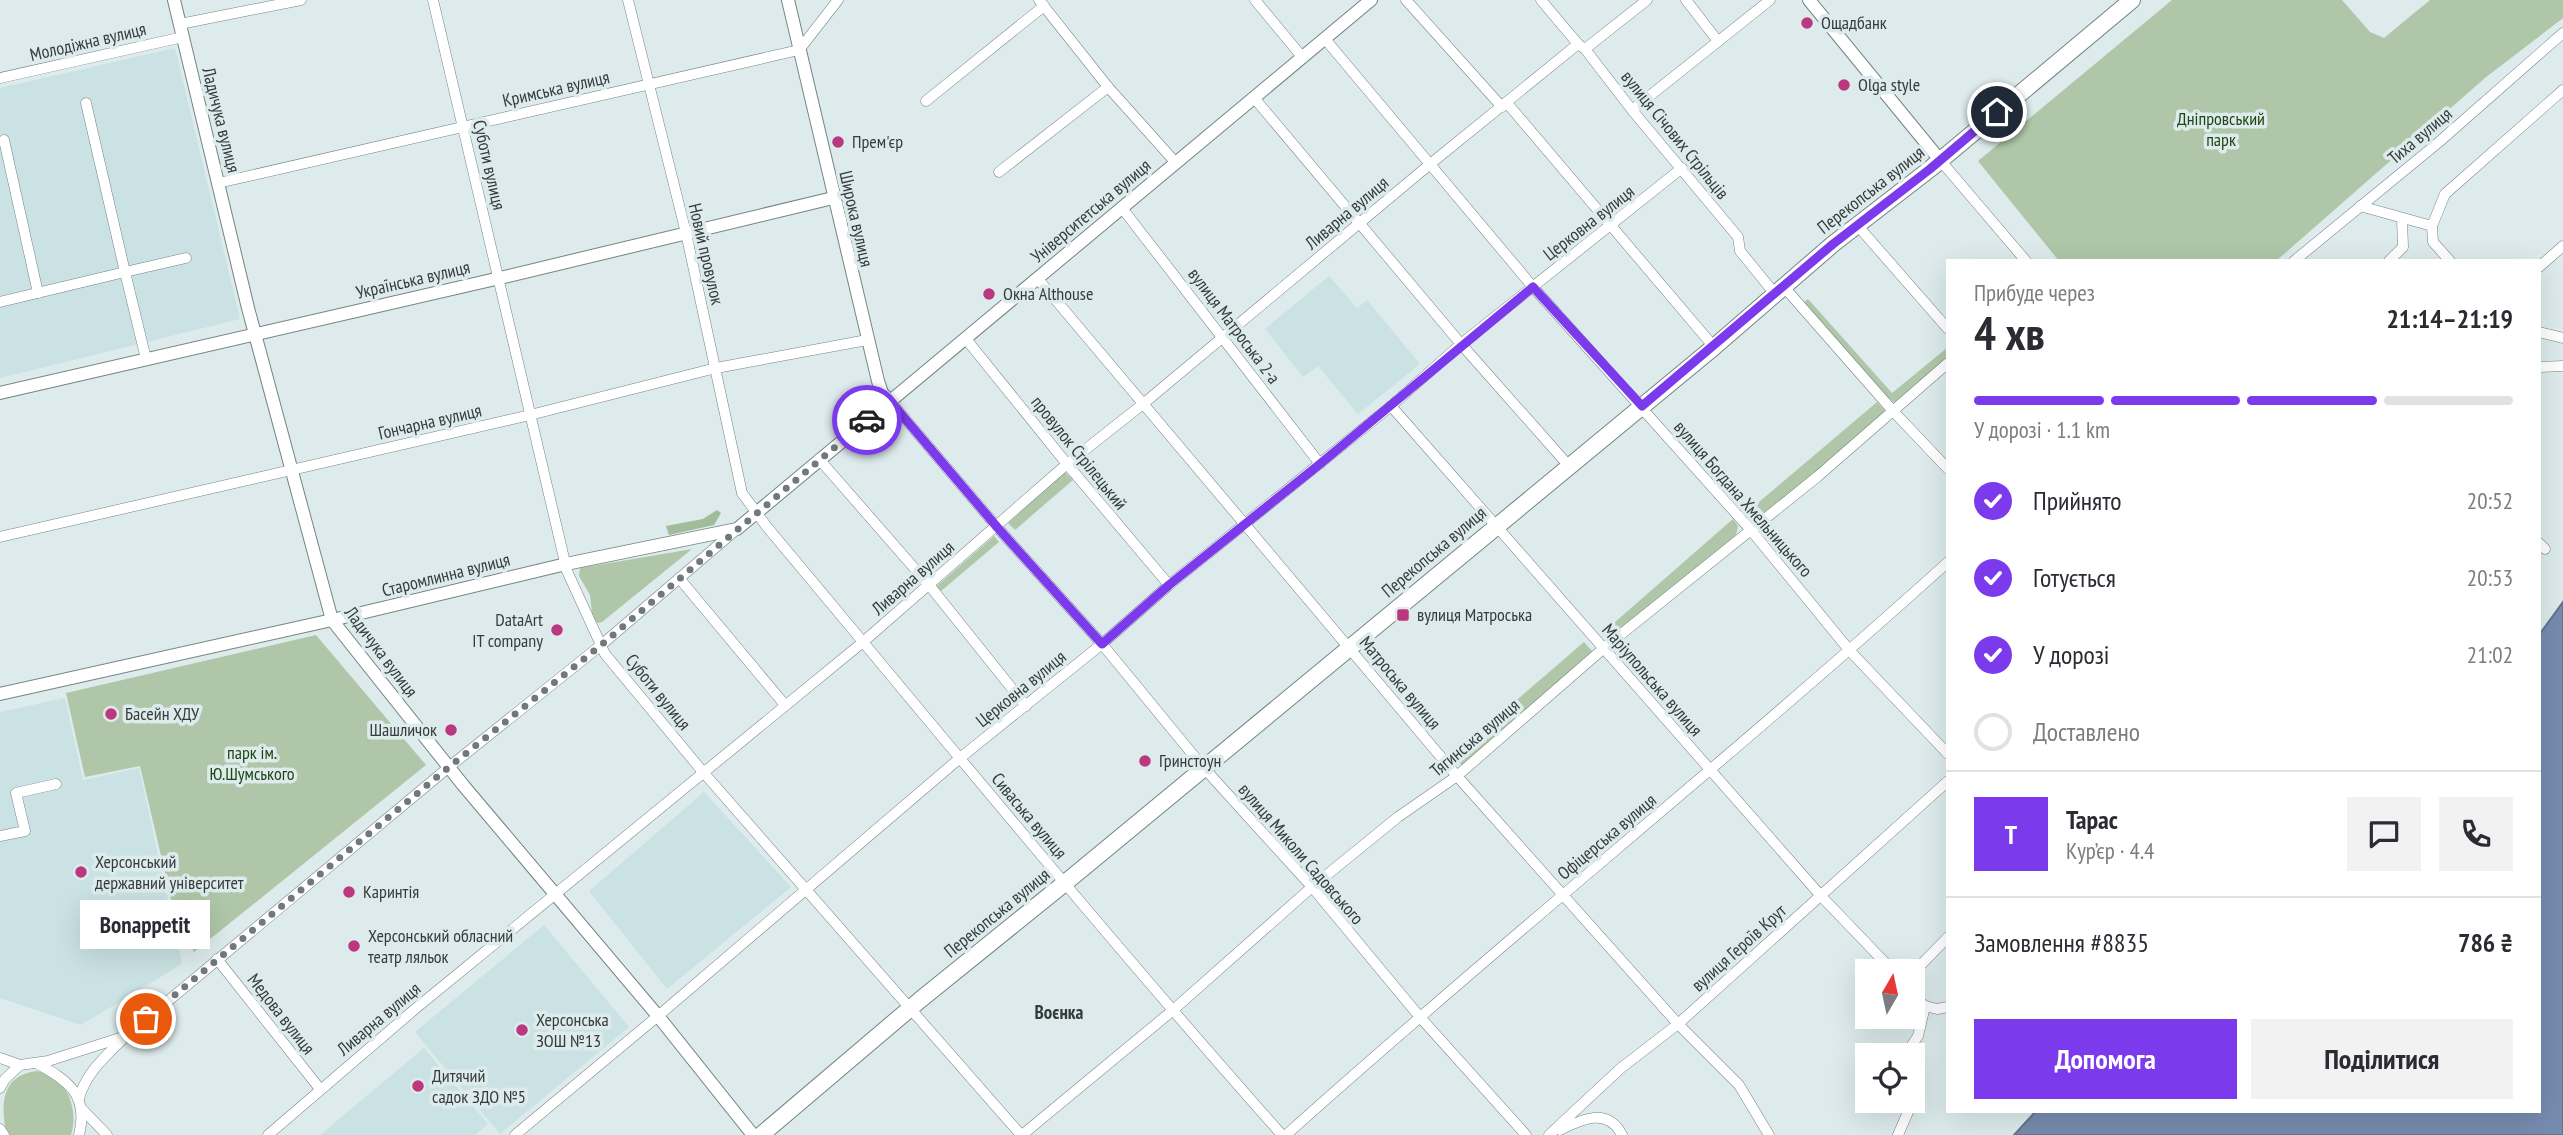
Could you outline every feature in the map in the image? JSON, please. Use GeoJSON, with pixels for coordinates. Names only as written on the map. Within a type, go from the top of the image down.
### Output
{"type":"FeatureCollection","features":[{"type":"Feature","properties":{"kind":"main road","name":"Перекопська вулиця"},"geometry":{"type":"LineString","coordinates":[[761,1135],[911,1008],[2132,0]]}},
{"type":"Feature","properties":{"kind":"street","name":"Ладичука вулиця"},"geometry":{"type":"LineString","coordinates":[[174,0],[255,334],[332,620],[449,767],[658,1016],[753,1135]]}},
{"type":"Feature","properties":{"kind":"street"},"geometry":{"type":"LineString","coordinates":[[180,24],[301,0]]}},
{"type":"Feature","properties":{"kind":"street","name":"Суботи вулиця"},"geometry":{"type":"LineString","coordinates":[[433,0],[566,564],[600,646],[703,772],[1021,1135]]}},
{"type":"Feature","properties":{"kind":"street","name":"Новий провулок"},"geometry":{"type":"LineString","coordinates":[[628,0],[686,233],[742,493],[756,513]]}},
{"type":"Feature","properties":{"kind":"street","name":"Широка вулиця"},"geometry":{"type":"LineString","coordinates":[[788,0],[867,340],[879,387],[890,401]]}},
{"type":"Feature","properties":{"kind":"street"},"geometry":{"type":"LineString","coordinates":[[799,50],[838,0]]}},
{"type":"Feature","properties":{"kind":"street"},"geometry":{"type":"LineString","coordinates":[[1255,0],[1303,58]]}},
{"type":"Feature","properties":{"kind":"street","name":"Університетська вулиця"},"geometry":{"type":"LineString","coordinates":[[79,1098],[83,1082],[90,1072],[126,1036],[449,767],[600,646],[819,459],[1371,0]]}},
{"type":"Feature","properties":{"kind":"street"},"geometry":{"type":"LineString","coordinates":[[1406,0],[1505,105],[1714,347]]}},
{"type":"Feature","properties":{"kind":"street","name":"вулиця Січових Стрільців"},"geometry":{"type":"LineString","coordinates":[[1541,0],[1738,237],[1740,251],[1946,467]]}},
{"type":"Feature","properties":{"kind":"street","name":"Ливарна вулиця"},"geometry":{"type":"LineString","coordinates":[[268,1135],[555,894],[863,642],[1067,464],[1143,404],[1429,165],[1647,0]]}},
{"type":"Feature","properties":{"kind":"street"},"geometry":{"type":"LineString","coordinates":[[1686,0],[1717,40]]}},
{"type":"Feature","properties":{"kind":"street"},"geometry":{"type":"LineString","coordinates":[[1632,110],[1770,0]]}},
{"type":"Feature","properties":{"kind":"street"},"geometry":{"type":"LineString","coordinates":[[1810,0],[2024,259]]}},
{"type":"Feature","properties":{"kind":"street"},"geometry":{"type":"LineString","coordinates":[[926,100],[1041,3],[1108,87],[1175,163]]}},
{"type":"Feature","properties":{"kind":"street","name":"Тиха вулиця"},"geometry":{"type":"LineString","coordinates":[[2296,259],[2438,142],[2563,33]]}},
{"type":"Feature","properties":{"kind":"street","name":"Молодіжна вулиця"},"geometry":{"type":"LineString","coordinates":[[0,78],[183,37]]}},
{"type":"Feature","properties":{"kind":"street","name":"вулиця Богдана Хмельницького"},"geometry":{"type":"LineString","coordinates":[[1325,38],[1533,287],[1750,529],[1850,651],[1946,752]]}},
{"type":"Feature","properties":{"kind":"street","name":"Кримська вулиця"},"geometry":{"type":"LineString","coordinates":[[218,183],[799,50]]}},
{"type":"Feature","properties":{"kind":"street"},"geometry":{"type":"LineString","coordinates":[[999,172],[1108,87]]}},
{"type":"Feature","properties":{"kind":"street"},"geometry":{"type":"LineString","coordinates":[[2448,259],[2433,242],[2432,226],[2445,194],[2563,90]]}},
{"type":"Feature","properties":{"kind":"street"},"geometry":{"type":"LineString","coordinates":[[1255,99],[1461,344],[1569,466]]}},
{"type":"Feature","properties":{"kind":"street"},"geometry":{"type":"LineString","coordinates":[[86,103],[146,359]]}},
{"type":"Feature","properties":{"kind":"street"},"geometry":{"type":"LineString","coordinates":[[4,140],[38,293]]}},
{"type":"Feature","properties":{"kind":"street","name":"Церковна вулиця"},"geometry":{"type":"LineString","coordinates":[[515,1135],[960,758],[1391,406],[1461,344],[1682,168]]}},
{"type":"Feature","properties":{"kind":"street","name":"Українська вулиця"},"geometry":{"type":"LineString","coordinates":[[0,393],[833,198]]}},
{"type":"Feature","properties":{"kind":"street"},"geometry":{"type":"LineString","coordinates":[[2360,206],[2432,226]]}},
{"type":"Feature","properties":{"kind":"street","name":"вулиця Матроська 2-а"},"geometry":{"type":"LineString","coordinates":[[1122,208],[1320,464]]}},
{"type":"Feature","properties":{"kind":"street"},"geometry":{"type":"LineString","coordinates":[[2391,259],[2403,247],[2402,219]]}},
{"type":"Feature","properties":{"kind":"street"},"geometry":{"type":"LineString","coordinates":[[1857,225],[1946,326]]}},
{"type":"Feature","properties":{"kind":"street"},"geometry":{"type":"LineString","coordinates":[[2541,265],[2563,246]]}},
{"type":"Feature","properties":{"kind":"street"},"geometry":{"type":"LineString","coordinates":[[0,302],[186,258]]}},
{"type":"Feature","properties":{"kind":"street","name":"Матроська вулиця"},"geometry":{"type":"LineString","coordinates":[[1038,279],[1457,776],[1678,1024],[1739,1085],[1769,1135]]}},
{"type":"Feature","properties":{"kind":"street"},"geometry":{"type":"LineString","coordinates":[[2541,332],[2563,338]]}},
{"type":"Feature","properties":{"kind":"street","name":"провулок Стрілецький"},"geometry":{"type":"LineString","coordinates":[[966,339],[1169,585]]}},
{"type":"Feature","properties":{"kind":"street","name":"Гончарна вулиця"},"geometry":{"type":"LineString","coordinates":[[0,537],[530,415],[716,368],[867,340]]}},
{"type":"Feature","properties":{"kind":"street","name":"Тягинська вулиця"},"geometry":{"type":"LineString","coordinates":[[1021,1135],[1172,1011],[1312,887],[1398,817],[1457,776],[1604,648],[1817,477],[1946,365]]}},
{"type":"Feature","properties":{"kind":"street"},"geometry":{"type":"LineString","coordinates":[[2541,368],[2563,366]]}},
{"type":"Feature","properties":{"kind":"street","name":"вулиця Миколи Садовського"},"geometry":{"type":"LineString","coordinates":[[890,401],[997,527],[1102,644],[1203,767],[1312,887],[1419,1016],[1526,1135]]}},
{"type":"Feature","properties":{"kind":"street","name":"Маріупольська вулиця"},"geometry":{"type":"LineString","coordinates":[[1391,406],[1710,771],[1821,896],[1881,959]]}},
{"type":"Feature","properties":{"kind":"street"},"geometry":{"type":"LineString","coordinates":[[819,459],[929,586],[1026,706]]}},
{"type":"Feature","properties":{"kind":"street","name":"Сиваська вулиця"},"geometry":{"type":"LineString","coordinates":[[756,513],[1172,1011],[1284,1135]]}},
{"type":"Feature","properties":{"kind":"street","name":"Старомлинна вулиця"},"geometry":{"type":"LineString","coordinates":[[0,694],[332,620],[566,564],[737,528]]}},
{"type":"Feature","properties":{"kind":"street","name":"Офіцерська вулиця"},"geometry":{"type":"LineString","coordinates":[[1284,1135],[1419,1016],[1850,651],[1946,564]]}},
{"type":"Feature","properties":{"kind":"street"},"geometry":{"type":"LineString","coordinates":[[678,578],[785,705]]}},
{"type":"Feature","properties":{"kind":"street","name":"вулиця Героїв Крут"},"geometry":{"type":"LineString","coordinates":[[1552,1134],[1621,1068],[1678,1024],[1946,783]]}},
{"type":"Feature","properties":{"kind":"street"},"geometry":{"type":"LineString","coordinates":[[0,836],[25,831],[16,793],[57,784]]}},
{"type":"Feature","properties":{"kind":"street"},"geometry":{"type":"LineString","coordinates":[[1925,961],[1946,939]]}},
{"type":"Feature","properties":{"kind":"street","name":"Медова вулиця"},"geometry":{"type":"LineString","coordinates":[[217,959],[320,1089]]}},
{"type":"Feature","properties":{"kind":"street"},"geometry":{"type":"LineString","coordinates":[[1925,1006],[1937,1009],[1946,1007]]}},
{"type":"Feature","properties":{"kind":"street","name":"Університетська вулиця"},"geometry":{"type":"LineString","coordinates":[[20,1065],[48,1061],[126,1036]]}},
{"type":"Feature","properties":{"kind":"street"},"geometry":{"type":"LineString","coordinates":[[0,1058],[20,1065],[5,1079],[0,1088]]}},
{"type":"Feature","properties":{"kind":"street"},"geometry":{"type":"LineString","coordinates":[[35,1062],[63,1079],[79,1098],[82,1109],[79,1135]]}},
{"type":"Feature","properties":{"kind":"street"},"geometry":{"type":"LineString","coordinates":[[82,1109],[107,1135]]}},
{"type":"Feature","properties":{"kind":"street"},"geometry":{"type":"LineString","coordinates":[[1898,1135],[1908,1113]]}},
{"type":"Feature","properties":{"kind":"street"},"geometry":{"type":"LineString","coordinates":[[1552,1134],[1577,1122],[1601,1116],[1610,1119],[1622,1135]]}},
{"type":"Feature","properties":{"kind":"street"},"geometry":{"type":"LineString","coordinates":[[0,1129],[4,1135]]}},
{"type":"Feature","properties":{"kind":"shaded area"},"geometry":{"type":"Polygon","coordinates":[[[175,48],[240,319],[0,378],[0,88],[175,48]]]}},
{"type":"Feature","properties":{"kind":"shaded area"},"geometry":{"type":"Polygon","coordinates":[[[1329,276],[1357,308],[1367,300],[1420,364],[1358,414],[1318,366],[1303,377],[1265,329],[1329,276]]]}},
{"type":"Feature","properties":{"kind":"shaded area","name":"Херсонський державний університет"},"geometry":{"type":"Polygon","coordinates":[[[65,698],[83,780],[139,768],[182,964],[81,1025],[0,998],[0,712],[65,698]]]}},
{"type":"Feature","properties":{"kind":"shaded area"},"geometry":{"type":"Polygon","coordinates":[[[704,792],[791,887],[667,989],[589,891],[704,792]]]}},
{"type":"Feature","properties":{"kind":"shaded area","name":"Херсонська ЗОШ №13"},"geometry":{"type":"Polygon","coordinates":[[[544,925],[629,1027],[500,1134],[415,1032],[544,925]]]}},
{"type":"Feature","properties":{"kind":"shaded area","name":"Дитячий садок ЗДО №5"},"geometry":{"type":"Polygon","coordinates":[[[424,1048],[488,1124],[475,1135],[320,1135],[424,1048]]]}},
{"type":"Feature","properties":{"kind":"green space","name":"Дніпровський парк"},"geometry":{"type":"Polygon","coordinates":[[[2172,0],[2342,0],[2370,32],[2384,38],[2430,0],[2563,0],[2563,18],[2485,78],[2278,259],[2057,259],[1978,161],[2172,0]]]}},
{"type":"Feature","properties":{"kind":"green space"},"geometry":{"type":"Polygon","coordinates":[[[1808,299],[1892,393],[1946,349],[1946,361],[1894,402],[1803,303],[1808,299]]]}},
{"type":"Feature","properties":{"kind":"green space"},"geometry":{"type":"Polygon","coordinates":[[[1877,402],[1885,411],[1814,476],[1753,522],[1746,513],[1877,402]]]}},
{"type":"Feature","properties":{"kind":"green space"},"geometry":{"type":"Polygon","coordinates":[[[1065,472],[1073,480],[1015,530],[1008,523],[1065,472]]]}},
{"type":"Feature","properties":{"kind":"green space"},"geometry":{"type":"Polygon","coordinates":[[[717,510],[721,513],[714,525],[669,535],[666,526],[703,519],[717,510]]]}},
{"type":"Feature","properties":{"kind":"green space"},"geometry":{"type":"Polygon","coordinates":[[[1733,519],[1738,526],[1736,535],[1617,633],[1604,636],[1599,631],[1606,630],[1733,519]]]}},
{"type":"Feature","properties":{"kind":"green space"},"geometry":{"type":"Polygon","coordinates":[[[994,536],[999,542],[941,591],[937,586],[994,536]]]}},
{"type":"Feature","properties":{"kind":"green space"},"geometry":{"type":"Polygon","coordinates":[[[692,549],[602,622],[597,623],[592,613],[590,595],[579,576],[580,568],[692,549]]]}},
{"type":"Feature","properties":{"kind":"green space","name":"парк ім. Ю.Шумського"},"geometry":{"type":"Polygon","coordinates":[[[316,635],[426,765],[194,952],[176,920],[140,766],[85,777],[66,693],[316,635]]]}},
{"type":"Feature","properties":{"kind":"green space"},"geometry":{"type":"Polygon","coordinates":[[[1584,642],[1592,651],[1463,767],[1453,755],[1584,642]]]}},
{"type":"Feature","properties":{"kind":"green space"},"geometry":{"type":"Polygon","coordinates":[[[37,1071],[56,1078],[67,1092],[73,1114],[71,1135],[7,1135],[4,1113],[6,1093],[16,1078],[37,1071]]]}},
{"type":"Feature","properties":{"kind":"water"},"geometry":{"type":"Polygon","coordinates":[[[2563,602],[2563,1135],[2014,1135],[2034,1113],[2541,1113],[2541,632],[2563,602]]]}},
{"type":"Feature","properties":{"kind":"way so far"},"geometry":{"type":"LineString","coordinates":[[146,1019],[449,767],[600,646],[867,420]]}},
{"type":"Feature","properties":{"kind":"place","name":"Ощадбанк"},"geometry":{"type":"Point","coordinates":[1807,23]}},
{"type":"Feature","properties":{"kind":"place","name":"Olga style"},"geometry":{"type":"Point","coordinates":[1844,85]}},
{"type":"Feature","properties":{"kind":"place","name":"Прем'єр"},"geometry":{"type":"Point","coordinates":[838,142]}},
{"type":"Feature","properties":{"kind":"place","name":"Окна Althouse"},"geometry":{"type":"Point","coordinates":[989,294]}},
{"type":"Feature","properties":{"kind":"place","name":"вулиця Матроська"},"geometry":{"type":"Point","coordinates":[1403,615]}},
{"type":"Feature","properties":{"kind":"place","name":"DataArt IT company"},"geometry":{"type":"Point","coordinates":[557,630]}},
{"type":"Feature","properties":{"kind":"place","name":"Басейн ХДУ"},"geometry":{"type":"Point","coordinates":[111,714]}},
{"type":"Feature","properties":{"kind":"place","name":"Шашличок"},"geometry":{"type":"Point","coordinates":[451,730]}},
{"type":"Feature","properties":{"kind":"place","name":"Гринстоун"},"geometry":{"type":"Point","coordinates":[1145,761]}},
{"type":"Feature","properties":{"kind":"place","name":"Херсонський державний університет"},"geometry":{"type":"Point","coordinates":[81,872]}},
{"type":"Feature","properties":{"kind":"place","name":"Каринтія"},"geometry":{"type":"Point","coordinates":[349,892]}},
{"type":"Feature","properties":{"kind":"place","name":"Херсонський обласний театр ляльок"},"geometry":{"type":"Point","coordinates":[354,946]}},
{"type":"Feature","properties":{"kind":"place","name":"Bonappetit"},"geometry":{"type":"Point","coordinates":[146,1019]}},
{"type":"Feature","properties":{"kind":"place","name":"Херсонська ЗОШ №13"},"geometry":{"type":"Point","coordinates":[522,1030]}},
{"type":"Feature","properties":{"kind":"place","name":"Дитячий садок ЗДО №5"},"geometry":{"type":"Point","coordinates":[418,1086]}},
{"type":"Feature","properties":{"kind":"district","name":"Воєнка"},"geometry":{"type":"Point","coordinates":[1059,1012]}},
{"type":"Feature","properties":{"kind":"route"},"geometry":{"type":"LineString","coordinates":[[867,420],[890,401],[997,527],[1102,644],[1169,585],[1391,406],[1461,344],[1533,287],[1642,406],[1833,244],[1930,169],[1997,112]]}}]}
